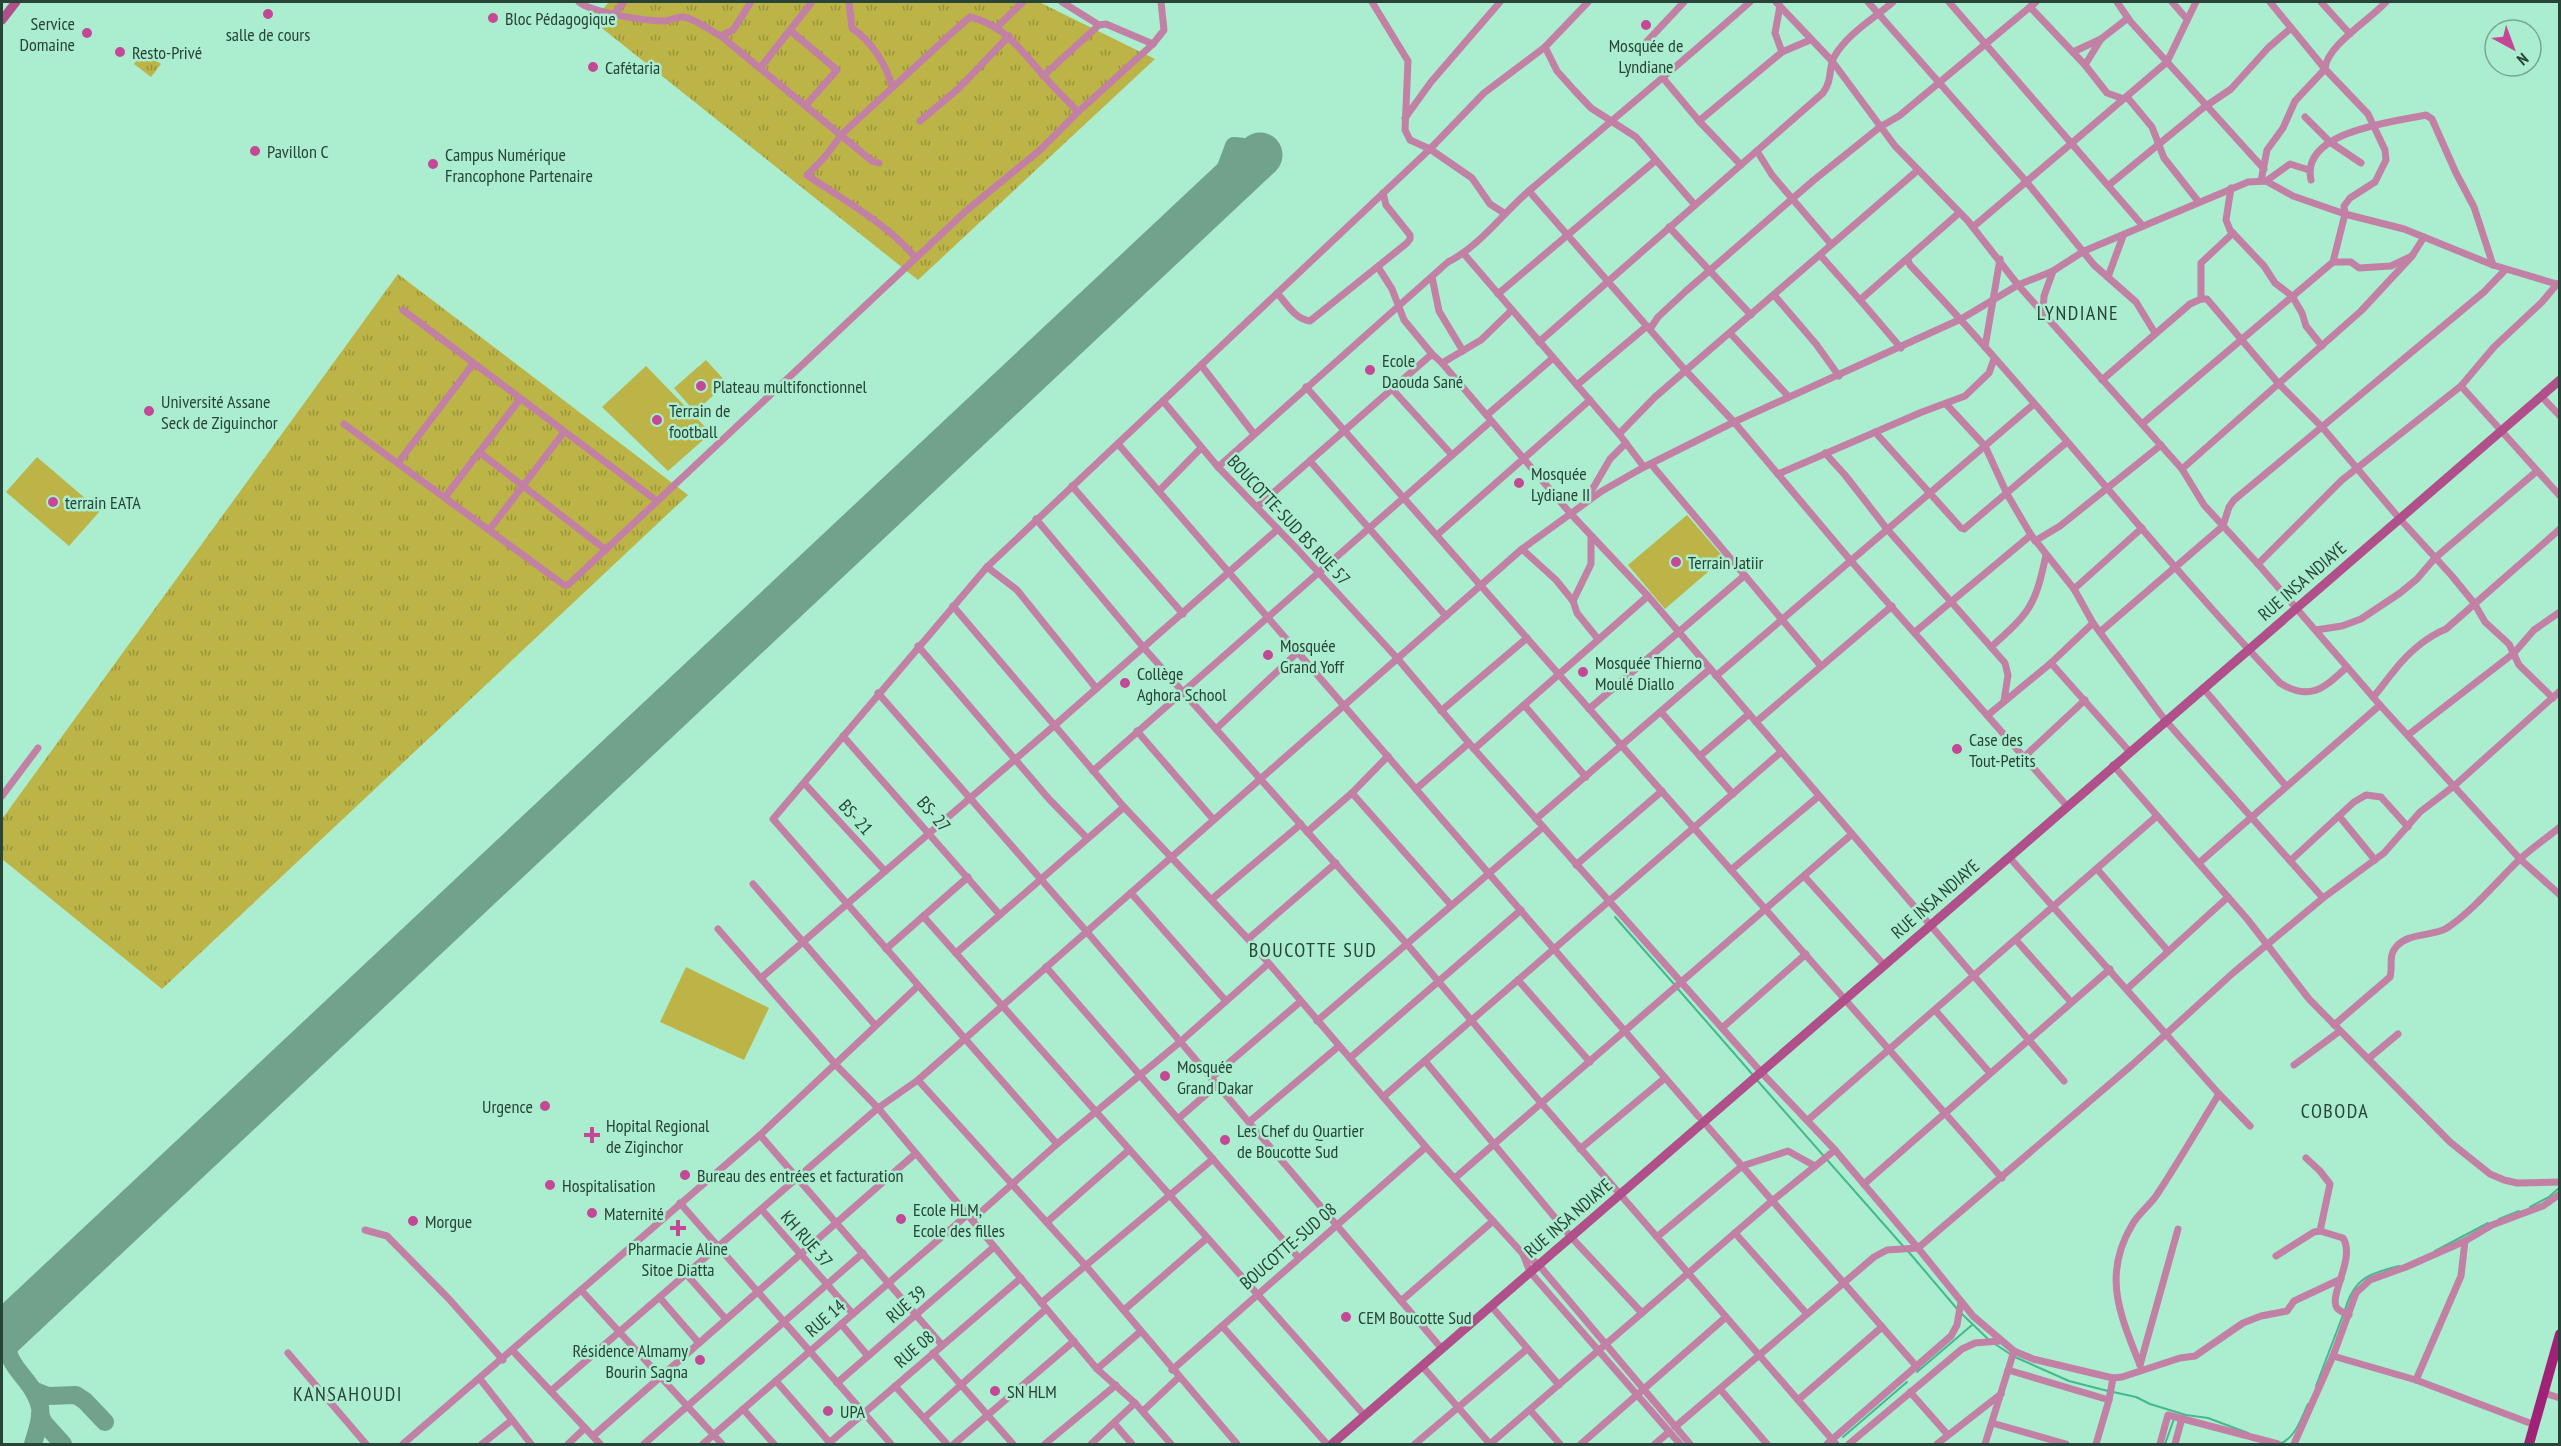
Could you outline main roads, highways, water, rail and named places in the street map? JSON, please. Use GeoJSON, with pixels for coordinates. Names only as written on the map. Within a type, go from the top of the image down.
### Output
{"type":"FeatureCollection","features":[{"type":"Feature","properties":{"kind":"main road"},"geometry":{"type":"LineString","coordinates":[[2,20],[15,2]]}},
{"type":"Feature","properties":{"kind":"main road","name":"RUE INSA NDIAYE"},"geometry":{"type":"LineString","coordinates":[[1332,1444],[2559,380]]}},
{"type":"Feature","properties":{"kind":"main road"},"geometry":{"type":"LineString","coordinates":[[2529,1444],[2559,1334]]}},
{"type":"Feature","properties":{"kind":"waterway"},"geometry":{"type":"LineString","coordinates":[[1615,917],[1674,984]]}},
{"type":"Feature","properties":{"kind":"waterway"},"geometry":{"type":"LineString","coordinates":[[1678,989],[1753,1075]]}},
{"type":"Feature","properties":{"kind":"waterway"},"geometry":{"type":"LineString","coordinates":[[1756,1079],[1903,1246]]}},
{"type":"Feature","properties":{"kind":"waterway"},"geometry":{"type":"LineString","coordinates":[[2530,1207],[2549,1197],[2560,1187]]}},
{"type":"Feature","properties":{"kind":"waterway"},"geometry":{"type":"LineString","coordinates":[[2499,1219],[2519,1211]]}},
{"type":"Feature","properties":{"kind":"waterway"},"geometry":{"type":"LineString","coordinates":[[2435,1251],[2488,1223]]}},
{"type":"Feature","properties":{"kind":"waterway"},"geometry":{"type":"LineString","coordinates":[[1907,1250],[1958,1310]]}},
{"type":"Feature","properties":{"kind":"waterway"},"geometry":{"type":"LineString","coordinates":[[2345,1310],[2353,1291],[2364,1279],[2380,1271],[2399,1266]]}},
{"type":"Feature","properties":{"kind":"waterway"},"geometry":{"type":"LineString","coordinates":[[1962,1314],[1988,1339]]}},
{"type":"Feature","properties":{"kind":"waterway"},"geometry":{"type":"LineString","coordinates":[[2316,1386],[2343,1315]]}},
{"type":"Feature","properties":{"kind":"waterway"},"geometry":{"type":"LineString","coordinates":[[1917,1372],[1972,1325]]}},
{"type":"Feature","properties":{"kind":"waterway"},"geometry":{"type":"LineString","coordinates":[[1995,1344],[2010,1354]]}},
{"type":"Feature","properties":{"kind":"waterway"},"geometry":{"type":"LineString","coordinates":[[2015,1357],[2069,1381],[2108,1391]]}},
{"type":"Feature","properties":{"kind":"waterway"},"geometry":{"type":"LineString","coordinates":[[1843,1437],[1907,1382]]}},
{"type":"Feature","properties":{"kind":"waterway"},"geometry":{"type":"LineString","coordinates":[[2113,1392],[2136,1397],[2150,1404],[2186,1415],[2208,1418],[2248,1433]]}},
{"type":"Feature","properties":{"kind":"waterway"},"geometry":{"type":"LineString","coordinates":[[2279,1444],[2293,1433],[2308,1404]]}},
{"type":"Feature","properties":{"kind":"waterway"},"geometry":{"type":"LineString","coordinates":[[2165,1444],[2174,1419]]}},
{"type":"Feature","properties":{"kind":"place","name":"salle de cours"},"geometry":{"type":"Point","coordinates":[268,14]}},
{"type":"Feature","properties":{"kind":"place","name":"Bloc Pédagogique"},"geometry":{"type":"Point","coordinates":[493,18]}},
{"type":"Feature","properties":{"kind":"place","name":"Mosquée de Lyndiane"},"geometry":{"type":"Point","coordinates":[1646,25]}},
{"type":"Feature","properties":{"kind":"place","name":"Service Domaine"},"geometry":{"type":"Point","coordinates":[87,33]}},
{"type":"Feature","properties":{"kind":"place","name":"Resto-Privé"},"geometry":{"type":"Point","coordinates":[120,52]}},
{"type":"Feature","properties":{"kind":"place","name":"Cafétaria"},"geometry":{"type":"Point","coordinates":[593,67]}},
{"type":"Feature","properties":{"kind":"place","name":"Pavillon C"},"geometry":{"type":"Point","coordinates":[255,151]}},
{"type":"Feature","properties":{"kind":"place","name":"Campus Numérique Francophone Partenaire"},"geometry":{"type":"Point","coordinates":[433,164]}},
{"type":"Feature","properties":{"kind":"place","name":"Ecole Daouda Sané"},"geometry":{"type":"Point","coordinates":[1370,370]}},
{"type":"Feature","properties":{"kind":"place","name":"Plateau multifonctionnel"},"geometry":{"type":"Point","coordinates":[701,386]}},
{"type":"Feature","properties":{"kind":"place","name":"Université Assane Seck de Ziguinchor"},"geometry":{"type":"Point","coordinates":[149,411]}},
{"type":"Feature","properties":{"kind":"place","name":"Terrain de football"},"geometry":{"type":"Point","coordinates":[657,420]}},
{"type":"Feature","properties":{"kind":"place","name":"Mosquée Lydiane II"},"geometry":{"type":"Point","coordinates":[1519,483]}},
{"type":"Feature","properties":{"kind":"place","name":"terrain EATA"},"geometry":{"type":"Point","coordinates":[53,502]}},
{"type":"Feature","properties":{"kind":"place","name":"Terrain Jatiir"},"geometry":{"type":"Point","coordinates":[1676,562]}},
{"type":"Feature","properties":{"kind":"place","name":"Mosquée Grand Yoff"},"geometry":{"type":"Point","coordinates":[1268,655]}},
{"type":"Feature","properties":{"kind":"place","name":"Mosquée Thierno Moulé Diallo"},"geometry":{"type":"Point","coordinates":[1583,672]}},
{"type":"Feature","properties":{"kind":"place","name":"Collège Aghora School"},"geometry":{"type":"Point","coordinates":[1125,683]}},
{"type":"Feature","properties":{"kind":"place","name":"Case des Tout-Petits"},"geometry":{"type":"Point","coordinates":[1957,749]}},
{"type":"Feature","properties":{"kind":"place","name":"Mosquée Grand Dakar"},"geometry":{"type":"Point","coordinates":[1165,1076]}},
{"type":"Feature","properties":{"kind":"place","name":"Urgence"},"geometry":{"type":"Point","coordinates":[545,1106]}},
{"type":"Feature","properties":{"kind":"place","name":"Hopital Regional de Ziginchor"},"geometry":{"type":"Point","coordinates":[592,1135]}},
{"type":"Feature","properties":{"kind":"place","name":"Les Chef du Quartier de Boucotte Sud"},"geometry":{"type":"Point","coordinates":[1225,1140]}},
{"type":"Feature","properties":{"kind":"place","name":"Bureau des entrées et facturation"},"geometry":{"type":"Point","coordinates":[685,1175]}},
{"type":"Feature","properties":{"kind":"place","name":"Hospitalisation"},"geometry":{"type":"Point","coordinates":[550,1185]}},
{"type":"Feature","properties":{"kind":"place","name":"Maternité"},"geometry":{"type":"Point","coordinates":[592,1213]}},
{"type":"Feature","properties":{"kind":"place","name":"Ecole HLM, Ecole des filles"},"geometry":{"type":"Point","coordinates":[901,1219]}},
{"type":"Feature","properties":{"kind":"place","name":"Morgue"},"geometry":{"type":"Point","coordinates":[413,1221]}},
{"type":"Feature","properties":{"kind":"place","name":"Pharmacie Aline Sitoe Diatta"},"geometry":{"type":"Point","coordinates":[678,1228]}},
{"type":"Feature","properties":{"kind":"place","name":"CEM Boucotte Sud"},"geometry":{"type":"Point","coordinates":[1346,1317]}},
{"type":"Feature","properties":{"kind":"place","name":"Résidence Almamy Bourin Sagna"},"geometry":{"type":"Point","coordinates":[700,1360]}},
{"type":"Feature","properties":{"kind":"place","name":"SN HLM"},"geometry":{"type":"Point","coordinates":[995,1391]}},
{"type":"Feature","properties":{"kind":"place","name":"UPA"},"geometry":{"type":"Point","coordinates":[828,1411]}},
{"type":"Feature","properties":{"kind":"district","name":"LYNDIANE"},"geometry":{"type":"Point","coordinates":[2078,313]}},
{"type":"Feature","properties":{"kind":"district","name":"BOUCOTTE SUD"},"geometry":{"type":"Point","coordinates":[1313,950]}},
{"type":"Feature","properties":{"kind":"district","name":"COBODA"},"geometry":{"type":"Point","coordinates":[2335,1111]}},
{"type":"Feature","properties":{"kind":"district","name":"KANSAHOUDI"},"geometry":{"type":"Point","coordinates":[348,1394]}}]}
